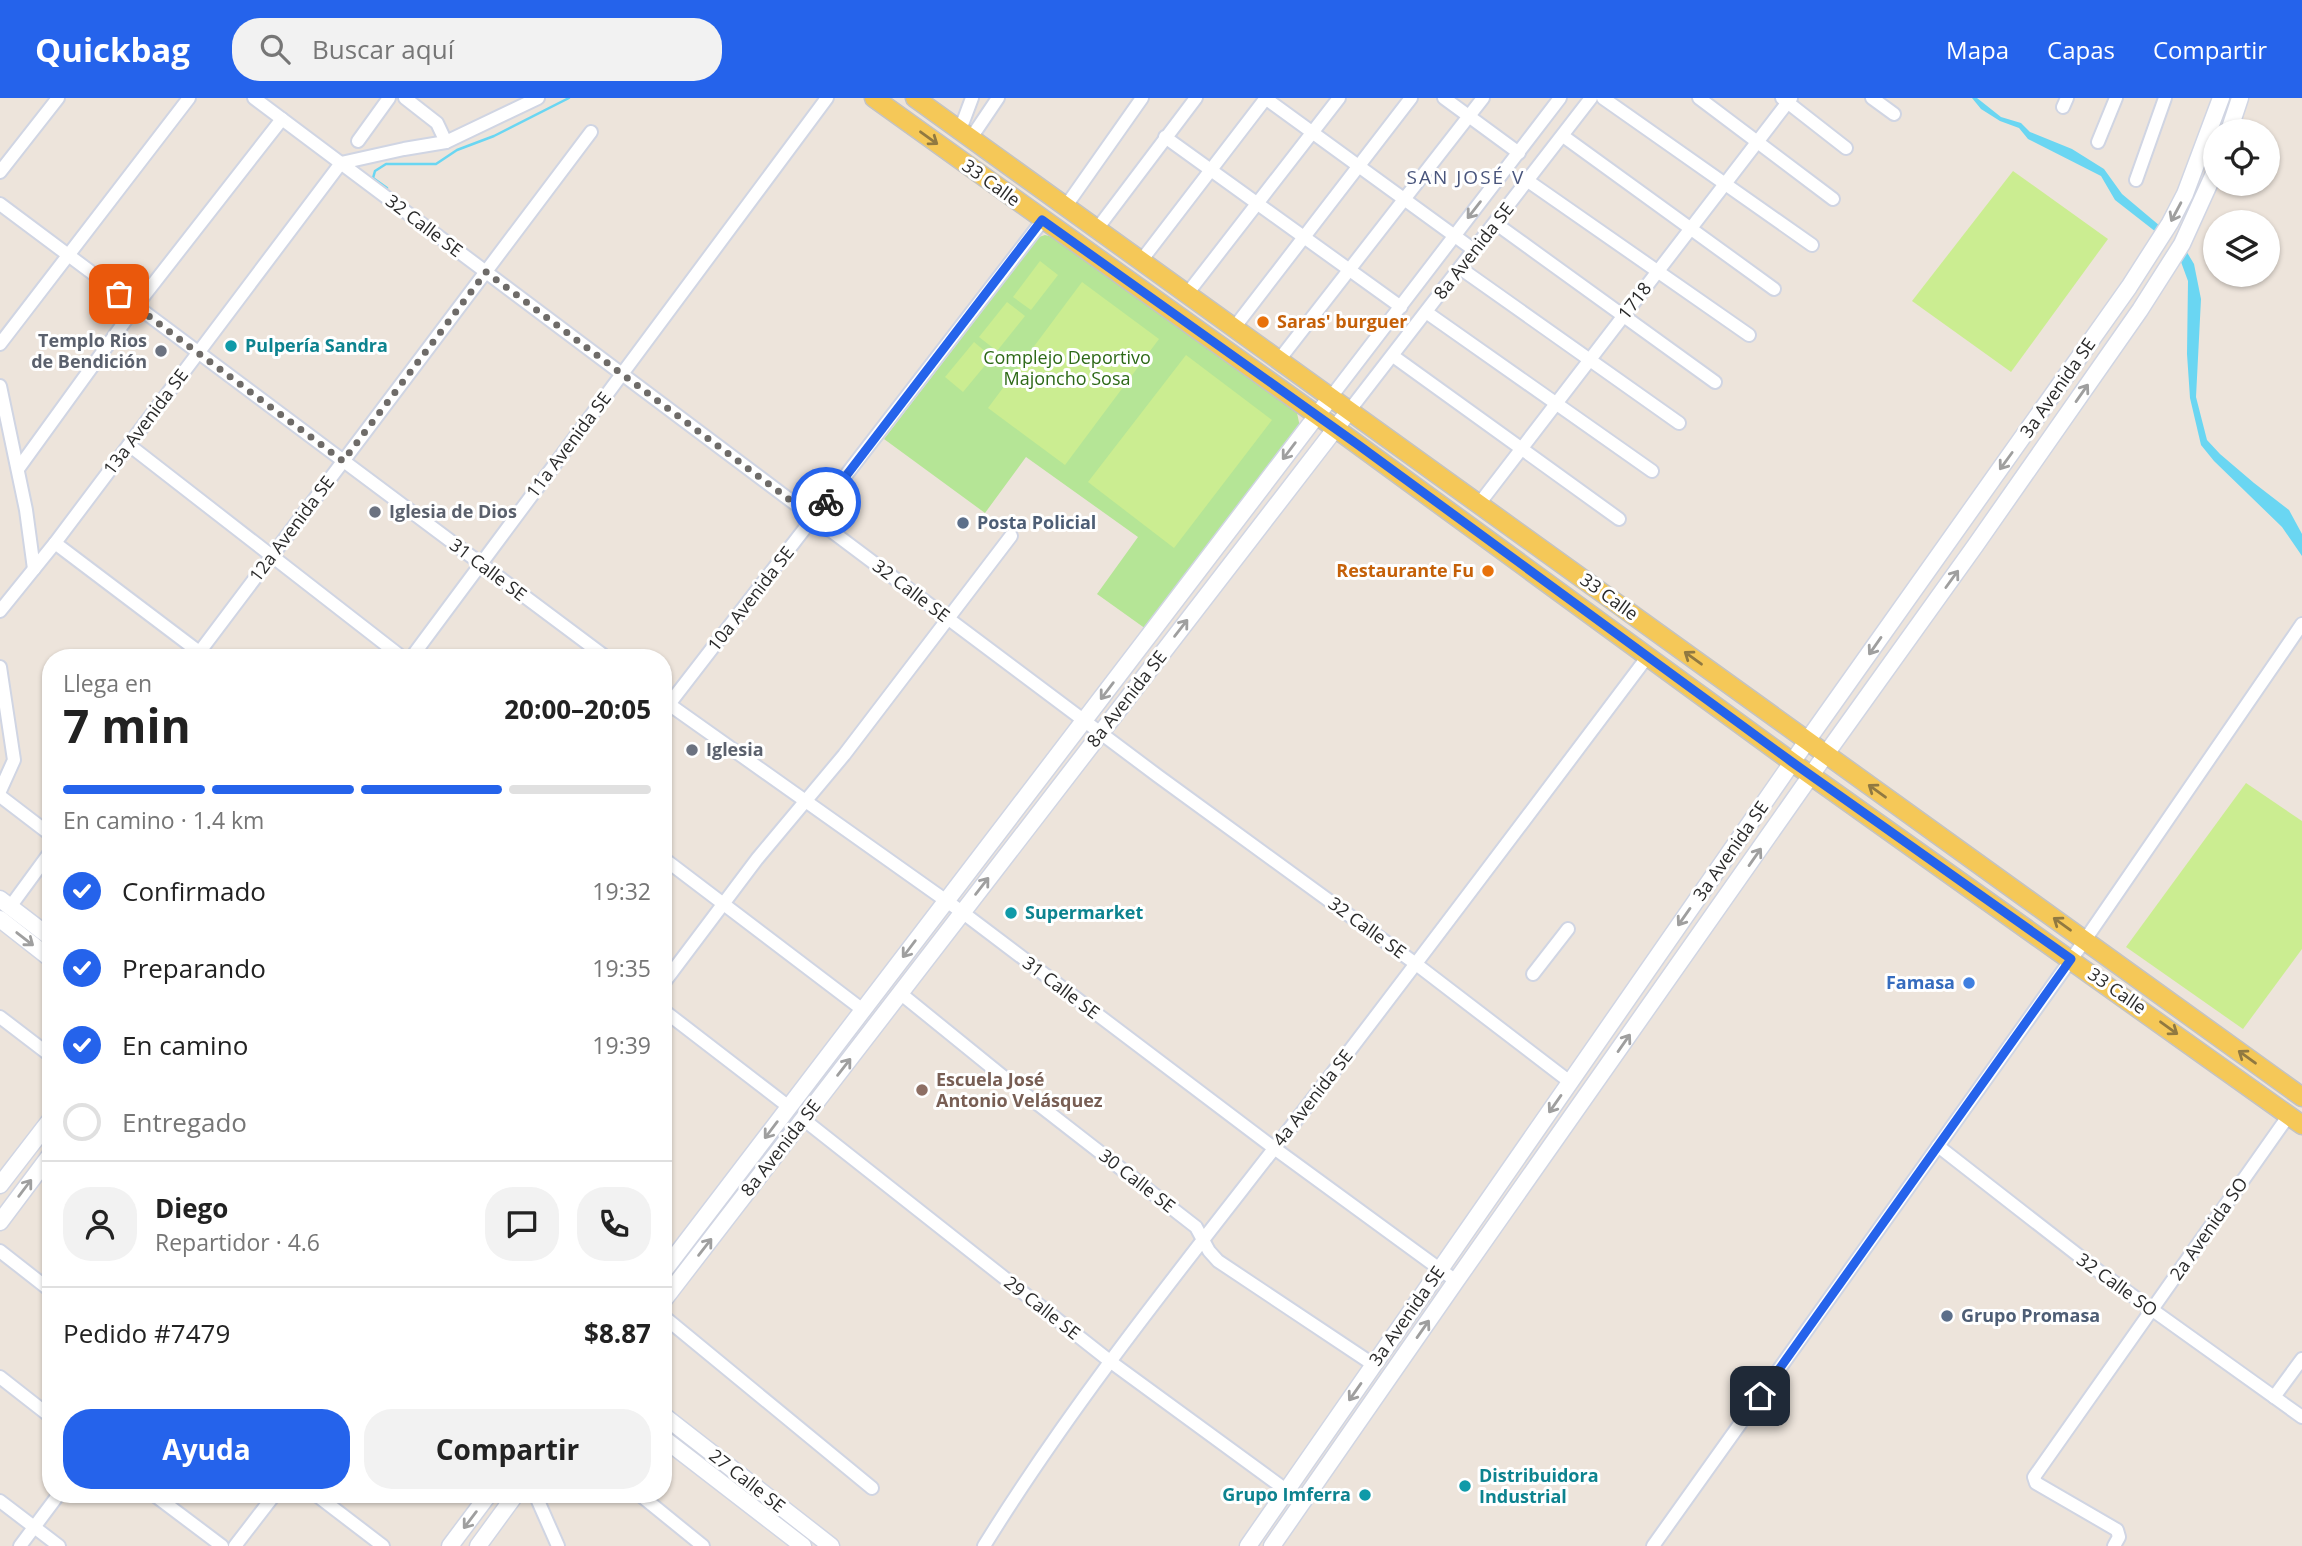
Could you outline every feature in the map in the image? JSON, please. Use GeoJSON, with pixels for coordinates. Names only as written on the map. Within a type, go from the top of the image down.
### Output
{"type":"FeatureCollection","features":[{"type":"Feature","properties":{"kind":"main road","name":"33 Calle"},"geometry":{"type":"LineString","coordinates":[[874,98],[1335,428],[1792,762],[2295,1120]]}},
{"type":"Feature","properties":{"kind":"main road","name":"33 Calle"},"geometry":{"type":"LineString","coordinates":[[915,98],[2302,1097]]}},
{"type":"Feature","properties":{"kind":"street"},"geometry":{"type":"LineString","coordinates":[[0,172],[58,98]]}},
{"type":"Feature","properties":{"kind":"street"},"geometry":{"type":"LineString","coordinates":[[0,344],[189,98]]}},
{"type":"Feature","properties":{"kind":"street","name":"32 Calle SE"},"geometry":{"type":"LineString","coordinates":[[254,98],[1101,733],[1416,964],[1570,1082]]}},
{"type":"Feature","properties":{"kind":"street"},"geometry":{"type":"LineString","coordinates":[[358,141],[389,98]]}},
{"type":"Feature","properties":{"kind":"street"},"geometry":{"type":"LineString","coordinates":[[405,98],[437,123],[446,142]]}},
{"type":"Feature","properties":{"kind":"street"},"geometry":{"type":"LineString","coordinates":[[341,163],[446,142],[538,98]]}},
{"type":"Feature","properties":{"kind":"street","name":"11a Avenida SE"},"geometry":{"type":"LineString","coordinates":[[418,649],[827,98]]}},
{"type":"Feature","properties":{"kind":"street"},"geometry":{"type":"LineString","coordinates":[[965,134],[972,98]]}},
{"type":"Feature","properties":{"kind":"street"},"geometry":{"type":"LineString","coordinates":[[965,134],[998,98]]}},
{"type":"Feature","properties":{"kind":"street"},"geometry":{"type":"LineString","coordinates":[[1066,206],[1142,98]]}},
{"type":"Feature","properties":{"kind":"street"},"geometry":{"type":"LineString","coordinates":[[1097,229],[1196,98]]}},
{"type":"Feature","properties":{"kind":"street"},"geometry":{"type":"LineString","coordinates":[[1141,261],[1265,98],[1474,250]]}},
{"type":"Feature","properties":{"kind":"street"},"geometry":{"type":"LineString","coordinates":[[1187,294],[1339,98]]}},
{"type":"Feature","properties":{"kind":"street"},"geometry":{"type":"LineString","coordinates":[[1234,328],[1411,98]]}},
{"type":"Feature","properties":{"kind":"street"},"geometry":{"type":"LineString","coordinates":[[1444,98],[1519,153]]}},
{"type":"Feature","properties":{"kind":"street"},"geometry":{"type":"LineString","coordinates":[[1279,360],[1483,98]]}},
{"type":"Feature","properties":{"kind":"street","name":"8a Avenida SE"},"geometry":{"type":"LineString","coordinates":[[672,1260],[1560,98]]}},
{"type":"Feature","properties":{"kind":"street","name":"8a Avenida SE"},"geometry":{"type":"LineString","coordinates":[[672,1289],[1591,98]]}},
{"type":"Feature","properties":{"kind":"street"},"geometry":{"type":"LineString","coordinates":[[1603,98],[1812,245]]}},
{"type":"Feature","properties":{"kind":"street"},"geometry":{"type":"LineString","coordinates":[[1699,98],[1833,199]]}},
{"type":"Feature","properties":{"kind":"street"},"geometry":{"type":"LineString","coordinates":[[1872,98],[1894,114]]}},
{"type":"Feature","properties":{"kind":"street"},"geometry":{"type":"LineString","coordinates":[[2098,142],[2116,98]]}},
{"type":"Feature","properties":{"kind":"street"},"geometry":{"type":"LineString","coordinates":[[2136,180],[2165,98]]}},
{"type":"Feature","properties":{"kind":"street","name":"3a Avenida SE"},"geometry":{"type":"LineString","coordinates":[[1248,1546],[1792,762],[2129,287],[2175,214],[2203,150],[2221,98]]}},
{"type":"Feature","properties":{"kind":"street"},"geometry":{"type":"LineString","coordinates":[[2233,119],[2241,98]]}},
{"type":"Feature","properties":{"kind":"street"},"geometry":{"type":"LineString","coordinates":[[1787,99],[1846,148]]}},
{"type":"Feature","properties":{"kind":"street","name":"1718"},"geometry":{"type":"LineString","coordinates":[[1479,504],[1757,142],[1787,99]]}},
{"type":"Feature","properties":{"kind":"street"},"geometry":{"type":"LineString","coordinates":[[18,469],[136,306],[282,119]]}},
{"type":"Feature","properties":{"kind":"street","name":"12a Avenida SE"},"geometry":{"type":"LineString","coordinates":[[206,649],[272,556],[591,132]]}},
{"type":"Feature","properties":{"kind":"street"},"geometry":{"type":"LineString","coordinates":[[1563,136],[1773,289]]}},
{"type":"Feature","properties":{"kind":"street"},"geometry":{"type":"LineString","coordinates":[[1165,137],[1401,307]]}},
{"type":"Feature","properties":{"kind":"street","name":"13a Avenida SE"},"geometry":{"type":"LineString","coordinates":[[0,611],[55,543],[341,163]]}},
{"type":"Feature","properties":{"kind":"street"},"geometry":{"type":"LineString","coordinates":[[1528,181],[1749,335]]}},
{"type":"Feature","properties":{"kind":"street","name":"3a Avenida SE"},"geometry":{"type":"LineString","coordinates":[[1272,1546],[2166,272],[2204,196]]}},
{"type":"Feature","properties":{"kind":"street","name":"31 Calle SE"},"geometry":{"type":"LineString","coordinates":[[0,204],[595,649]]}},
{"type":"Feature","properties":{"kind":"street","name":"10a Avenida SE"},"geometry":{"type":"LineString","coordinates":[[672,697],[814,518],[1042,220]]}},
{"type":"Feature","properties":{"kind":"street"},"geometry":{"type":"LineString","coordinates":[[1495,223],[1715,382]]}},
{"type":"Feature","properties":{"kind":"street"},"geometry":{"type":"LineString","coordinates":[[1460,268],[1679,423]]}},
{"type":"Feature","properties":{"kind":"street"},"geometry":{"type":"LineString","coordinates":[[1426,312],[1652,471]]}},
{"type":"Feature","properties":{"kind":"street"},"geometry":{"type":"LineString","coordinates":[[1393,356],[1619,519]]}},
{"type":"Feature","properties":{"kind":"street"},"geometry":{"type":"LineString","coordinates":[[0,386],[18,469],[34,569]]}},
{"type":"Feature","properties":{"kind":"street"},"geometry":{"type":"LineString","coordinates":[[129,445],[391,649]]}},
{"type":"Feature","properties":{"kind":"street"},"geometry":{"type":"LineString","coordinates":[[672,972],[804,801],[844,755],[1011,536]]}},
{"type":"Feature","properties":{"kind":"street"},"geometry":{"type":"LineString","coordinates":[[55,543],[192,649]]}},
{"type":"Feature","properties":{"kind":"street"},"geometry":{"type":"LineString","coordinates":[[1653,1546],[2085,940],[2302,624]]}},
{"type":"Feature","properties":{"kind":"street","name":"4a Avenida SE"},"geometry":{"type":"LineString","coordinates":[[984,1546],[1038,1462],[1202,1239],[1416,964],[1648,656]]}},
{"type":"Feature","properties":{"kind":"street"},"geometry":{"type":"LineString","coordinates":[[0,667],[14,760],[0,793],[42,828]]}},
{"type":"Feature","properties":{"kind":"street","name":"31 Calle SE"},"geometry":{"type":"LineString","coordinates":[[672,711],[962,912],[1274,1149],[1456,1281]]}},
{"type":"Feature","properties":{"kind":"street"},"geometry":{"type":"LineString","coordinates":[[2,913],[42,862]]}},
{"type":"Feature","properties":{"kind":"street"},"geometry":{"type":"LineString","coordinates":[[672,865],[863,1010]]}},
{"type":"Feature","properties":{"kind":"street"},"geometry":{"type":"LineString","coordinates":[[2,913],[42,933]]}},
{"type":"Feature","properties":{"kind":"street"},"geometry":{"type":"LineString","coordinates":[[2,913],[42,951]]}},
{"type":"Feature","properties":{"kind":"street"},"geometry":{"type":"LineString","coordinates":[[1533,974],[1568,929]]}},
{"type":"Feature","properties":{"kind":"street","name":"30 Calle SE"},"geometry":{"type":"LineString","coordinates":[[900,993],[1196,1227],[1218,1261],[1374,1365]]}},
{"type":"Feature","properties":{"kind":"street"},"geometry":{"type":"LineString","coordinates":[[0,1017],[42,1049]]}},
{"type":"Feature","properties":{"kind":"street"},"geometry":{"type":"LineString","coordinates":[[672,1017],[789,1107]]}},
{"type":"Feature","properties":{"kind":"street","name":"29 Calle SE"},"geometry":{"type":"LineString","coordinates":[[803,1119],[1111,1362],[1286,1490]]}},
{"type":"Feature","properties":{"kind":"street","name":"2a Avenida SO"},"geometry":{"type":"LineString","coordinates":[[2117,1540],[2117,1530],[2033,1480],[2152,1311],[2295,1120]]}},
{"type":"Feature","properties":{"kind":"street"},"geometry":{"type":"LineString","coordinates":[[0,1185],[42,1131]]}},
{"type":"Feature","properties":{"kind":"street","name":"32 Calle SO"},"geometry":{"type":"LineString","coordinates":[[1937,1146],[2152,1311],[2302,1417]]}},
{"type":"Feature","properties":{"kind":"street"},"geometry":{"type":"LineString","coordinates":[[0,1222],[42,1166]]}},
{"type":"Feature","properties":{"kind":"street"},"geometry":{"type":"LineString","coordinates":[[0,1251],[42,1284]]}},
{"type":"Feature","properties":{"kind":"street"},"geometry":{"type":"LineString","coordinates":[[672,1323],[872,1488]]}},
{"type":"Feature","properties":{"kind":"street"},"geometry":{"type":"LineString","coordinates":[[2274,1397],[2302,1359]]}},
{"type":"Feature","properties":{"kind":"street"},"geometry":{"type":"LineString","coordinates":[[0,1377],[42,1410]]}},
{"type":"Feature","properties":{"kind":"street","name":"27 Calle SE"},"geometry":{"type":"LineString","coordinates":[[672,1422],[831,1546]]}},
{"type":"Feature","properties":{"kind":"street","name":"27 Calle SE"},"geometry":{"type":"LineString","coordinates":[[672,1445],[803,1546]]}},
{"type":"Feature","properties":{"kind":"street"},"geometry":{"type":"LineString","coordinates":[[0,1501],[59,1546]]}},
{"type":"Feature","properties":{"kind":"street"},"geometry":{"type":"LineString","coordinates":[[20,1546],[52,1503]]}},
{"type":"Feature","properties":{"kind":"street"},"geometry":{"type":"LineString","coordinates":[[165,1503],[222,1546]]}},
{"type":"Feature","properties":{"kind":"street"},"geometry":{"type":"LineString","coordinates":[[235,1546],[268,1503]]}},
{"type":"Feature","properties":{"kind":"street"},"geometry":{"type":"LineString","coordinates":[[327,1503],[383,1546]]}},
{"type":"Feature","properties":{"kind":"street"},"geometry":{"type":"LineString","coordinates":[[450,1546],[482,1503]]}},
{"type":"Feature","properties":{"kind":"street"},"geometry":{"type":"LineString","coordinates":[[478,1546],[509,1503]]}},
{"type":"Feature","properties":{"kind":"street"},"geometry":{"type":"LineString","coordinates":[[539,1503],[558,1546]]}},
{"type":"Feature","properties":{"kind":"street"},"geometry":{"type":"LineString","coordinates":[[650,1503],[704,1546]]}},
{"type":"Feature","properties":{"kind":"green space"},"geometry":{"type":"Polygon","coordinates":[[[2013,171],[2108,239],[2011,372],[1912,301],[2013,171]]]}},
{"type":"Feature","properties":{"kind":"green space","name":"Complejo Deportivo Majoncho Sosa"},"geometry":{"type":"Polygon","coordinates":[[[1039,237],[1053,237],[1297,413],[1300,427],[1146,629],[1097,594],[1138,537],[1026,457],[985,513],[884,439],[1039,237]]]}},
{"type":"Feature","properties":{"kind":"green space"},"geometry":{"type":"Polygon","coordinates":[[[1040,261],[1058,275],[1031,310],[1013,297],[1040,261]]]}},
{"type":"Feature","properties":{"kind":"green space"},"geometry":{"type":"Polygon","coordinates":[[[1082,282],[1159,339],[1065,465],[988,408],[1082,282]]]}},
{"type":"Feature","properties":{"kind":"green space"},"geometry":{"type":"Polygon","coordinates":[[[1007,302],[1025,316],[997,351],[979,337],[1007,302]]]}},
{"type":"Feature","properties":{"kind":"green space"},"geometry":{"type":"Polygon","coordinates":[[[974,342],[992,357],[963,392],[945,377],[974,342]]]}},
{"type":"Feature","properties":{"kind":"green space"},"geometry":{"type":"Polygon","coordinates":[[[1186,355],[1272,420],[1174,548],[1088,482],[1186,355]]]}},
{"type":"Feature","properties":{"kind":"green space"},"geometry":{"type":"Polygon","coordinates":[[[2246,783],[2302,821],[2302,949],[2243,1029],[2126,947],[2246,783]]]}},
{"type":"Feature","properties":{"kind":"water"},"geometry":{"type":"Polygon","coordinates":[[[1972,98],[1977,98],[2001,117],[2021,123],[2030,132],[2072,149],[2104,169],[2122,194],[2160,226],[2156,232],[2115,200],[2101,176],[2028,139],[2019,128],[2000,121],[1981,109],[1972,98]]]}},
{"type":"Feature","properties":{"kind":"water"},"geometry":{"type":"Polygon","coordinates":[[[2185,249],[2194,264],[2201,299],[2196,397],[2207,440],[2220,454],[2289,510],[2302,534],[2302,556],[2282,527],[2201,445],[2190,398],[2187,354],[2188,281],[2177,251],[2185,249]]]}},
{"type":"Feature","properties":{"kind":"waterway"},"geometry":{"type":"LineString","coordinates":[[387,188],[373,178],[375,171],[386,164],[436,164],[457,150],[494,136],[569,98]]}},
{"type":"Feature","properties":{"kind":"way so far"},"geometry":{"type":"LineString","coordinates":[[119,294],[343,461],[486,272],[814,518],[826,502]]}},
{"type":"Feature","properties":{"kind":"place","name":"Saras' burguer"},"geometry":{"type":"Point","coordinates":[1263,322]}},
{"type":"Feature","properties":{"kind":"place","name":"Pulpería Sandra"},"geometry":{"type":"Point","coordinates":[231,346]}},
{"type":"Feature","properties":{"kind":"place","name":"Templo Rios de Bendición"},"geometry":{"type":"Point","coordinates":[161,351]}},
{"type":"Feature","properties":{"kind":"place","name":"Iglesia de Dios"},"geometry":{"type":"Point","coordinates":[375,512]}},
{"type":"Feature","properties":{"kind":"place","name":"Posta Policial"},"geometry":{"type":"Point","coordinates":[963,523]}},
{"type":"Feature","properties":{"kind":"place","name":"Restaurante Fu"},"geometry":{"type":"Point","coordinates":[1488,571]}},
{"type":"Feature","properties":{"kind":"place","name":"Iglesia"},"geometry":{"type":"Point","coordinates":[692,750]}},
{"type":"Feature","properties":{"kind":"place","name":"Supermarket"},"geometry":{"type":"Point","coordinates":[1011,913]}},
{"type":"Feature","properties":{"kind":"place","name":"Famasa"},"geometry":{"type":"Point","coordinates":[1969,983]}},
{"type":"Feature","properties":{"kind":"place","name":"Escuela José Antonio Velásquez"},"geometry":{"type":"Point","coordinates":[922,1090]}},
{"type":"Feature","properties":{"kind":"place","name":"Grupo Promasa"},"geometry":{"type":"Point","coordinates":[1947,1316]}},
{"type":"Feature","properties":{"kind":"place","name":"Distribuidora Industrial"},"geometry":{"type":"Point","coordinates":[1465,1486]}},
{"type":"Feature","properties":{"kind":"place","name":"Grupo Imferra"},"geometry":{"type":"Point","coordinates":[1365,1495]}},
{"type":"Feature","properties":{"kind":"district","name":"SAN JOSÉ V"},"geometry":{"type":"Point","coordinates":[1466,177]}},
{"type":"Feature","properties":{"kind":"route"},"geometry":{"type":"LineString","coordinates":[[826,502],[1042,220],[1357,444],[1792,762],[2071,959],[1760,1396]]}}]}
